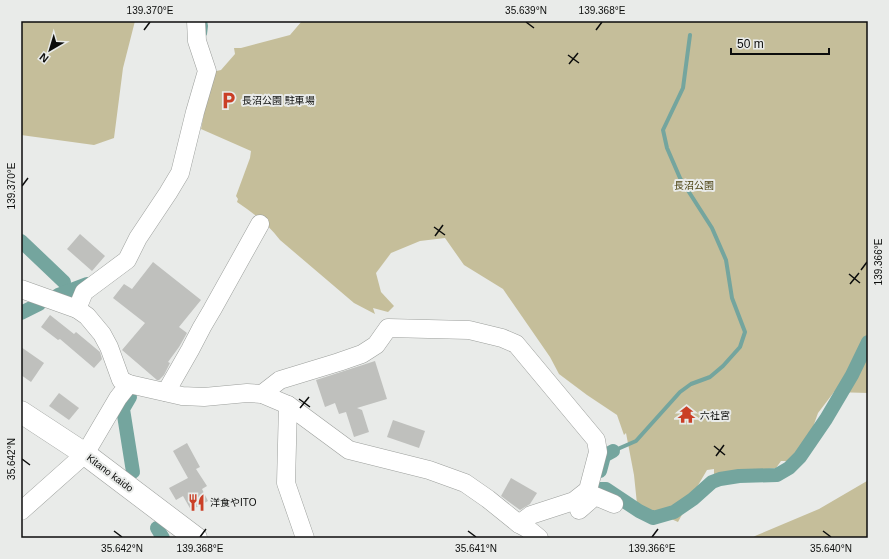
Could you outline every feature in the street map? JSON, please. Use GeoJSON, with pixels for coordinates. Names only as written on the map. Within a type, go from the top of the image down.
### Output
{"type":"FeatureCollection","features":[{"type":"Feature","properties":{"kind":"main road","name":"Kitano kaido"},"geometry":{"type":"LineString","coordinates":[[21,412],[85,454],[196,538]]}},
{"type":"Feature","properties":{"kind":"street"},"geometry":{"type":"LineString","coordinates":[[77,309],[84,292],[127,260],[138,238],[168,194],[180,173],[198,113],[207,71],[197,41],[196,21]]}},
{"type":"Feature","properties":{"kind":"street"},"geometry":{"type":"LineString","coordinates":[[166,392],[260,224]]}},
{"type":"Feature","properties":{"kind":"street"},"geometry":{"type":"LineString","coordinates":[[21,289],[77,309],[87,316],[102,334],[109,347],[121,380],[129,384],[182,396],[204,397],[247,393],[262,394],[288,405],[349,450],[429,470],[465,484],[488,499],[527,532]]}},
{"type":"Feature","properties":{"kind":"street"},"geometry":{"type":"LineString","coordinates":[[262,394],[280,380],[362,354],[376,345],[388,328],[469,330],[502,338],[516,344],[596,440],[598,452],[588,490],[574,501],[531,515],[527,532]]}},
{"type":"Feature","properties":{"kind":"street"},"geometry":{"type":"LineString","coordinates":[[21,511],[85,454],[118,398],[129,384]]}},
{"type":"Feature","properties":{"kind":"street"},"geometry":{"type":"LineString","coordinates":[[288,405],[286,483],[305,538]]}},
{"type":"Feature","properties":{"kind":"street"},"geometry":{"type":"LineString","coordinates":[[527,532],[548,518],[577,511],[595,496],[614,504]]}},
{"type":"Feature","properties":{"kind":"green space"},"geometry":{"type":"Polygon","coordinates":[[[21,21],[135,21],[123,68],[114,138],[94,145],[21,135],[21,21]]]}},
{"type":"Feature","properties":{"kind":"green space","name":"長沼公園"},"geometry":{"type":"Polygon","coordinates":[[[302,21],[868,21],[868,393],[834,392],[818,413],[801,461],[781,461],[776,468],[714,475],[714,469],[707,470],[678,522],[637,504],[634,475],[626,433],[624,435],[617,415],[559,374],[550,357],[503,289],[464,265],[445,238],[420,241],[391,253],[376,273],[381,292],[394,306],[388,312],[373,308],[375,314],[354,303],[280,240],[260,219],[237,202],[238,199],[236,196],[250,158],[251,151],[201,129],[212,72],[221,70],[235,54],[234,48],[241,48],[290,35],[302,21]]]}},
{"type":"Feature","properties":{"kind":"green space"},"geometry":{"type":"Polygon","coordinates":[[[867,481],[868,538],[752,538],[819,509],[867,481]]]}},
{"type":"Feature","properties":{"kind":"building"},"geometry":{"type":"Polygon","coordinates":[[[80,234],[105,256],[92,271],[67,249],[80,234]]]}},
{"type":"Feature","properties":{"kind":"building"},"geometry":{"type":"Polygon","coordinates":[[[153,262],[201,300],[179,327],[187,333],[168,362],[170,363],[164,375],[159,380],[157,380],[122,350],[145,323],[113,298],[124,284],[132,289],[153,262]]]}},
{"type":"Feature","properties":{"kind":"building"},"geometry":{"type":"Polygon","coordinates":[[[50,315],[74,334],[76,332],[100,352],[102,359],[94,368],[60,339],[58,340],[41,327],[50,315]]]}},
{"type":"Feature","properties":{"kind":"building"},"geometry":{"type":"Polygon","coordinates":[[[21,347],[44,363],[31,382],[21,375],[21,347]]]}},
{"type":"Feature","properties":{"kind":"building"},"geometry":{"type":"Polygon","coordinates":[[[375,361],[387,399],[357,408],[362,410],[369,432],[354,437],[346,412],[339,414],[335,403],[325,407],[316,380],[375,361]]]}},
{"type":"Feature","properties":{"kind":"building"},"geometry":{"type":"Polygon","coordinates":[[[59,393],[79,408],[69,420],[49,406],[59,393]]]}},
{"type":"Feature","properties":{"kind":"building"},"geometry":{"type":"Polygon","coordinates":[[[393,420],[425,431],[419,448],[387,437],[393,420]]]}},
{"type":"Feature","properties":{"kind":"building"},"geometry":{"type":"Polygon","coordinates":[[[187,443],[200,467],[196,469],[207,486],[202,489],[208,501],[191,510],[183,496],[176,500],[169,488],[188,478],[173,451],[187,443]]]}},
{"type":"Feature","properties":{"kind":"building"},"geometry":{"type":"Polygon","coordinates":[[[511,478],[537,493],[530,504],[520,510],[501,496],[511,478]]]}},
{"type":"Feature","properties":{"kind":"waterway"},"geometry":{"type":"LineString","coordinates":[[205,21],[205,34]]}},
{"type":"Feature","properties":{"kind":"waterway"},"geometry":{"type":"LineString","coordinates":[[613,451],[636,441],[680,392],[691,384],[710,377],[723,366],[740,347],[745,332],[732,298],[726,260],[712,228],[680,178],[667,148],[663,130],[683,88],[690,35]]}},
{"type":"Feature","properties":{"kind":"waterway"},"geometry":{"type":"LineString","coordinates":[[21,241],[64,282]]}},
{"type":"Feature","properties":{"kind":"waterway"},"geometry":{"type":"LineString","coordinates":[[58,295],[87,284]]}},
{"type":"Feature","properties":{"kind":"waterway"},"geometry":{"type":"LineString","coordinates":[[21,313],[39,304]]}},
{"type":"Feature","properties":{"kind":"waterway"},"geometry":{"type":"LineString","coordinates":[[595,489],[606,489],[639,511],[653,518],[674,512],[693,499],[712,482],[720,479],[739,476],[777,475],[789,468],[800,457],[826,419],[852,375],[868,342]]}},
{"type":"Feature","properties":{"kind":"waterway"},"geometry":{"type":"LineString","coordinates":[[130,397],[123,409],[133,472]]}},
{"type":"Feature","properties":{"kind":"waterway"},"geometry":{"type":"LineString","coordinates":[[600,471],[604,456],[613,451]]}},
{"type":"Feature","properties":{"kind":"waterway"},"geometry":{"type":"LineString","coordinates":[[157,528],[163,538]]}},
{"type":"Feature","properties":{"kind":"place","name":"長沼公園 駐車場"},"geometry":{"type":"Point","coordinates":[229,100]}},
{"type":"Feature","properties":{"kind":"place","name":"六社宮"},"geometry":{"type":"Point","coordinates":[687,415]}},
{"type":"Feature","properties":{"kind":"place","name":"洋食やITO"},"geometry":{"type":"Point","coordinates":[197,502]}}]}
